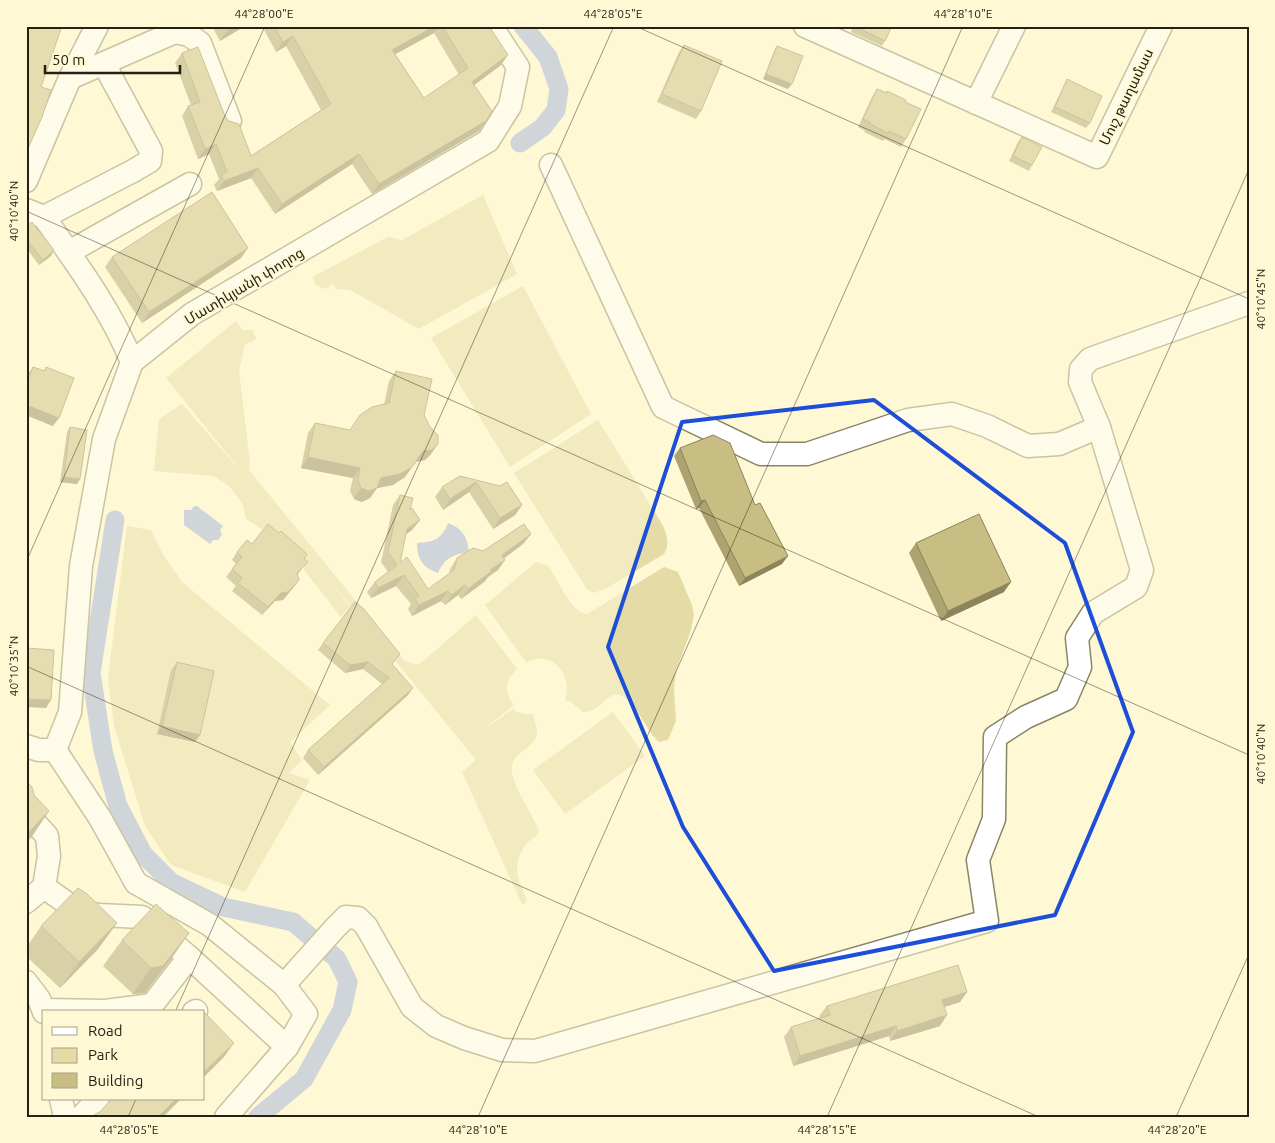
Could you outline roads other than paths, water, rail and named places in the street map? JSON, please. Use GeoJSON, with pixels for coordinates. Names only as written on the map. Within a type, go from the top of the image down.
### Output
{"type":"FeatureCollection","features":[{"type":"Feature","properties":{"kind":"street"},"geometry":{"type":"LineString","coordinates":[[26,181],[70,78],[97,26]]}},
{"type":"Feature","properties":{"kind":"street","name":"Մատիկյանի փողոց"},"geometry":{"type":"LineString","coordinates":[[132,362],[192,314],[488,141],[510,106],[518,67],[492,26]]}},
{"type":"Feature","properties":{"kind":"street","name":"Մուշ թաղամաս"},"geometry":{"type":"LineString","coordinates":[[805,26],[1097,157],[1161,26]]}},
{"type":"Feature","properties":{"kind":"street"},"geometry":{"type":"LineString","coordinates":[[976,103],[1014,26]]}},
{"type":"Feature","properties":{"kind":"street"},"geometry":{"type":"LineString","coordinates":[[70,78],[175,32],[189,36],[200,44],[230,121]]}},
{"type":"Feature","properties":{"kind":"street"},"geometry":{"type":"LineString","coordinates":[[55,750],[70,712],[81,566],[104,439],[132,362],[121,336],[69,252],[35,214],[133,171],[150,161],[151,151],[104,64]]}},
{"type":"Feature","properties":{"kind":"street"},"geometry":{"type":"LineString","coordinates":[[551,165],[663,407],[761,454],[807,454],[908,420],[952,414],[987,426],[1028,446],[1060,444],[1099,427]]}},
{"type":"Feature","properties":{"kind":"street"},"geometry":{"type":"LineString","coordinates":[[69,252],[190,184]]}},
{"type":"Feature","properties":{"kind":"street"},"geometry":{"type":"LineString","coordinates":[[284,985],[346,917],[358,918],[366,926],[412,1008],[436,1026],[464,1038],[502,1050],[535,1051],[987,921],[978,860],[994,819],[994,737],[1026,717],[1066,699],[1080,667],[1077,638],[1093,613],[1136,587],[1142,570],[1099,427],[1080,382],[1081,369],[1090,358],[1249,303]]}},
{"type":"Feature","properties":{"kind":"street"},"geometry":{"type":"LineString","coordinates":[[26,746],[39,750],[55,750]]}},
{"type":"Feature","properties":{"kind":"street"},"geometry":{"type":"LineString","coordinates":[[55,750],[100,818],[136,883],[210,925],[284,985],[306,1014],[287,1047],[226,1117]]}},
{"type":"Feature","properties":{"kind":"street"},"geometry":{"type":"LineString","coordinates":[[26,813],[47,836],[49,856],[44,887],[26,902]]}},
{"type":"Feature","properties":{"kind":"street"},"geometry":{"type":"LineString","coordinates":[[44,887],[78,912],[142,917],[189,957],[287,1047]]}},
{"type":"Feature","properties":{"kind":"street"},"geometry":{"type":"LineString","coordinates":[[114,1010],[152,1005],[189,957]]}},
{"type":"Feature","properties":{"kind":"street"},"geometry":{"type":"LineString","coordinates":[[26,982],[39,999],[44,1010]]}},
{"type":"Feature","properties":{"kind":"street"},"geometry":{"type":"LineString","coordinates":[[61,1100],[65,1117]]}},
{"type":"Feature","properties":{"kind":"street"},"geometry":{"type":"LineString","coordinates":[[81,1117],[97,1100]]}},
{"type":"Feature","properties":{"kind":"water"},"geometry":{"type":"Polygon","coordinates":[[[194,506],[197,506],[223,526],[220,530],[222,535],[218,540],[213,540],[210,544],[184,525],[184,510],[191,510],[194,506]]]}},
{"type":"Feature","properties":{"kind":"water"},"geometry":{"type":"Polygon","coordinates":[[[448,523],[461,530],[466,538],[469,553],[458,554],[450,558],[443,564],[438,573],[425,566],[422,562],[418,554],[417,543],[437,539],[443,533],[448,523]]]}},
{"type":"Feature","properties":{"kind":"waterway"},"geometry":{"type":"LineString","coordinates":[[520,143],[543,127],[556,110],[559,89],[548,57],[523,26]]}},
{"type":"Feature","properties":{"kind":"waterway"},"geometry":{"type":"LineString","coordinates":[[115,520],[91,673],[103,751],[118,806],[143,854],[171,882],[223,907],[293,922],[337,959],[348,982],[342,1010],[304,1079],[258,1117]]}}]}
